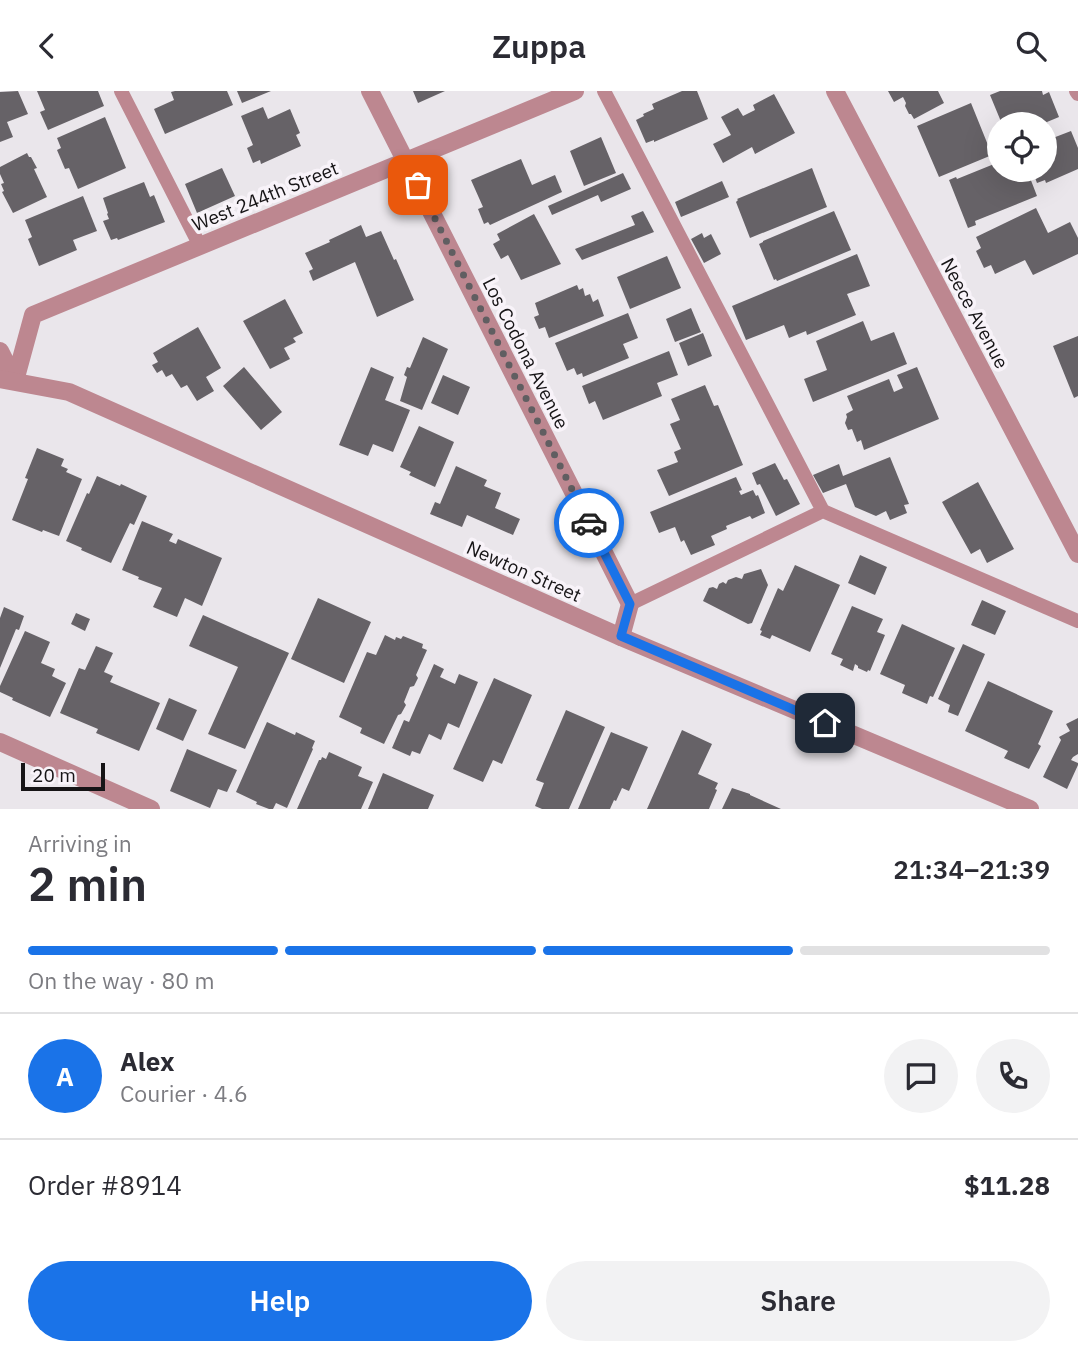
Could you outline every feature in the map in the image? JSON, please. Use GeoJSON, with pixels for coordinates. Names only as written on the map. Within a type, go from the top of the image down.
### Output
{"type":"FeatureCollection","features":[{"type":"Feature","properties":{"kind":"street","name":"Los Codona Avenue"},"geometry":{"type":"LineString","coordinates":[[370,91],[630,604]]}},
{"type":"Feature","properties":{"kind":"street","name":"West 244th Street"},"geometry":{"type":"LineString","coordinates":[[8,380],[33,315],[575,91]]}},
{"type":"Feature","properties":{"kind":"street","name":"Neece Avenue"},"geometry":{"type":"LineString","coordinates":[[835,91],[1078,554]]}},
{"type":"Feature","properties":{"kind":"street"},"geometry":{"type":"LineString","coordinates":[[0,351],[8,380]]}},
{"type":"Feature","properties":{"kind":"street","name":"Newton Street"},"geometry":{"type":"LineString","coordinates":[[8,380],[69,392],[621,636],[1030,809]]}},
{"type":"Feature","properties":{"kind":"street"},"geometry":{"type":"LineString","coordinates":[[621,636],[630,604]]}},
{"type":"Feature","properties":{"kind":"street"},"geometry":{"type":"LineString","coordinates":[[0,742],[151,809]]}},
{"type":"Feature","properties":{"kind":"lane"},"geometry":{"type":"LineString","coordinates":[[121,91],[200,246]]}},
{"type":"Feature","properties":{"kind":"lane"},"geometry":{"type":"LineString","coordinates":[[604,91],[823,511],[1078,621]]}},
{"type":"Feature","properties":{"kind":"lane"},"geometry":{"type":"LineString","coordinates":[[630,604],[823,511]]}},
{"type":"Feature","properties":{"kind":"building"},"geometry":{"type":"Polygon","coordinates":[[[18,91],[28,114],[7,122],[13,137],[0,142],[0,92],[18,91]]]}},
{"type":"Feature","properties":{"kind":"building"},"geometry":{"type":"Polygon","coordinates":[[[37,91],[98,91],[104,106],[48,130],[40,112],[45,110],[37,91]]]}},
{"type":"Feature","properties":{"kind":"building"},"geometry":{"type":"Polygon","coordinates":[[[227,91],[233,105],[165,134],[154,109],[174,100],[171,92],[227,91]]]}},
{"type":"Feature","properties":{"kind":"building"},"geometry":{"type":"Polygon","coordinates":[[[237,91],[271,91],[242,103],[237,91]]]}},
{"type":"Feature","properties":{"kind":"building"},"geometry":{"type":"Polygon","coordinates":[[[413,91],[445,91],[418,103],[413,91]]]}},
{"type":"Feature","properties":{"kind":"building"},"geometry":{"type":"Polygon","coordinates":[[[682,91],[697,91],[708,119],[646,143],[636,120],[654,109],[652,104],[682,91]]]}},
{"type":"Feature","properties":{"kind":"building"},"geometry":{"type":"Polygon","coordinates":[[[888,91],[938,91],[944,103],[914,119],[905,106],[903,97],[894,102],[888,91]]]}},
{"type":"Feature","properties":{"kind":"building"},"geometry":{"type":"Polygon","coordinates":[[[1000,91],[1042,91],[1043,95],[1049,92],[1057,112],[997,112],[990,95],[1000,91]]]}},
{"type":"Feature","properties":{"kind":"building"},"geometry":{"type":"Polygon","coordinates":[[[774,94],[795,133],[755,154],[752,147],[723,163],[713,144],[731,135],[721,117],[738,108],[743,116],[755,110],[753,105],[774,94]]]}},
{"type":"Feature","properties":{"kind":"building"},"geometry":{"type":"Polygon","coordinates":[[[971,103],[987,143],[987,157],[939,177],[917,126],[971,103]]]}},
{"type":"Feature","properties":{"kind":"building"},"geometry":{"type":"Polygon","coordinates":[[[263,107],[268,119],[290,109],[300,133],[296,135],[301,146],[261,164],[260,160],[253,163],[247,148],[253,145],[241,116],[263,107]]]}},
{"type":"Feature","properties":{"kind":"building"},"geometry":{"type":"Polygon","coordinates":[[[105,117],[126,168],[78,189],[57,150],[61,148],[57,138],[105,117]]]}},
{"type":"Feature","properties":{"kind":"building"},"geometry":{"type":"Polygon","coordinates":[[[1071,131],[1078,148],[1078,169],[1057,178],[1057,136],[1071,131]]]}},
{"type":"Feature","properties":{"kind":"building"},"geometry":{"type":"Polygon","coordinates":[[[601,137],[616,173],[584,186],[570,151],[601,137]]]}},
{"type":"Feature","properties":{"kind":"building"},"geometry":{"type":"Polygon","coordinates":[[[27,153],[37,168],[34,169],[47,197],[13,213],[2,192],[4,191],[1,184],[4,183],[0,167],[27,153]]]}},
{"type":"Feature","properties":{"kind":"building"},"geometry":{"type":"Polygon","coordinates":[[[521,159],[532,185],[555,175],[562,192],[490,225],[488,222],[484,224],[478,209],[483,207],[471,180],[521,159]]]}},
{"type":"Feature","properties":{"kind":"building"},"geometry":{"type":"Polygon","coordinates":[[[987,167],[987,182],[1032,182],[1037,196],[975,221],[976,225],[968,228],[949,180],[956,177],[957,179],[987,167]]]}},
{"type":"Feature","properties":{"kind":"building"},"geometry":{"type":"Polygon","coordinates":[[[222,168],[235,196],[197,213],[185,184],[222,168]]]}},
{"type":"Feature","properties":{"kind":"building"},"geometry":{"type":"Polygon","coordinates":[[[812,168],[827,207],[750,238],[737,199],[812,168]]]}},
{"type":"Feature","properties":{"kind":"building"},"geometry":{"type":"Polygon","coordinates":[[[623,173],[631,189],[601,202],[598,195],[552,215],[548,206],[623,173]]]}},
{"type":"Feature","properties":{"kind":"building"},"geometry":{"type":"Polygon","coordinates":[[[722,181],[729,197],[681,217],[675,202],[722,181]]]}},
{"type":"Feature","properties":{"kind":"building"},"geometry":{"type":"Polygon","coordinates":[[[144,182],[150,197],[154,195],[165,222],[118,240],[111,240],[103,221],[109,219],[103,198],[144,182]]]}},
{"type":"Feature","properties":{"kind":"building"},"geometry":{"type":"Polygon","coordinates":[[[83,196],[97,231],[73,240],[77,250],[39,266],[28,239],[32,237],[25,220],[83,196]]]}},
{"type":"Feature","properties":{"kind":"building"},"geometry":{"type":"Polygon","coordinates":[[[1036,208],[1048,233],[1070,222],[1078,238],[1078,254],[1033,275],[1025,260],[995,274],[991,265],[984,268],[976,251],[981,248],[976,237],[1036,208]]]}},
{"type":"Feature","properties":{"kind":"building"},"geometry":{"type":"Polygon","coordinates":[[[643,211],[654,232],[582,260],[575,249],[635,225],[631,216],[643,211]]]}},
{"type":"Feature","properties":{"kind":"building"},"geometry":{"type":"Polygon","coordinates":[[[834,211],[851,250],[774,280],[759,244],[834,211]]]}},
{"type":"Feature","properties":{"kind":"building"},"geometry":{"type":"Polygon","coordinates":[[[534,214],[561,264],[521,280],[508,255],[501,259],[493,244],[500,240],[497,234],[534,214]]]}},
{"type":"Feature","properties":{"kind":"building"},"geometry":{"type":"Polygon","coordinates":[[[361,225],[366,237],[381,231],[414,300],[377,317],[355,262],[313,281],[309,271],[313,269],[305,253],[361,225]]]}},
{"type":"Feature","properties":{"kind":"building"},"geometry":{"type":"Polygon","coordinates":[[[702,233],[704,238],[711,234],[721,254],[704,263],[691,239],[702,233]]]}},
{"type":"Feature","properties":{"kind":"building"},"geometry":{"type":"Polygon","coordinates":[[[857,254],[870,286],[847,294],[856,315],[807,335],[806,331],[789,338],[784,325],[746,340],[732,306],[857,254]]]}},
{"type":"Feature","properties":{"kind":"building"},"geometry":{"type":"Polygon","coordinates":[[[667,256],[681,288],[630,309],[617,277],[667,256]]]}},
{"type":"Feature","properties":{"kind":"building"},"geometry":{"type":"Polygon","coordinates":[[[577,285],[579,290],[583,288],[585,296],[590,294],[593,302],[598,299],[604,316],[549,338],[545,327],[539,329],[534,317],[539,315],[535,303],[577,285]]]}},
{"type":"Feature","properties":{"kind":"building"},"geometry":{"type":"Polygon","coordinates":[[[285,299],[303,333],[293,338],[296,342],[284,348],[290,359],[270,369],[243,321],[285,299]]]}},
{"type":"Feature","properties":{"kind":"building"},"geometry":{"type":"Polygon","coordinates":[[[691,308],[701,332],[675,342],[666,319],[691,308]]]}},
{"type":"Feature","properties":{"kind":"building"},"geometry":{"type":"Polygon","coordinates":[[[628,313],[638,338],[623,344],[629,358],[583,377],[582,373],[577,375],[574,368],[567,371],[555,343],[628,313]]]}},
{"type":"Feature","properties":{"kind":"building"},"geometry":{"type":"Polygon","coordinates":[[[863,321],[871,341],[894,332],[907,364],[813,402],[804,379],[827,370],[816,341],[863,321]]]}},
{"type":"Feature","properties":{"kind":"building"},"geometry":{"type":"Polygon","coordinates":[[[198,327],[221,368],[206,377],[214,391],[197,401],[187,385],[181,388],[172,374],[166,377],[162,370],[157,373],[152,365],[158,362],[153,353],[198,327]]]}},
{"type":"Feature","properties":{"kind":"building"},"geometry":{"type":"Polygon","coordinates":[[[703,333],[712,356],[688,366],[679,343],[703,333]]]}},
{"type":"Feature","properties":{"kind":"building"},"geometry":{"type":"Polygon","coordinates":[[[1078,336],[1078,396],[1074,398],[1053,346],[1078,336]]]}},
{"type":"Feature","properties":{"kind":"building"},"geometry":{"type":"Polygon","coordinates":[[[423,337],[448,349],[422,410],[400,401],[407,377],[404,375],[407,367],[410,368],[423,337]]]}},
{"type":"Feature","properties":{"kind":"building"},"geometry":{"type":"Polygon","coordinates":[[[669,351],[678,375],[657,383],[662,396],[603,420],[595,401],[589,404],[582,386],[669,351]]]}},
{"type":"Feature","properties":{"kind":"building"},"geometry":{"type":"Polygon","coordinates":[[[244,367],[282,412],[261,430],[223,386],[244,367]]]}},
{"type":"Feature","properties":{"kind":"building"},"geometry":{"type":"Polygon","coordinates":[[[371,367],[394,377],[385,400],[410,410],[393,452],[373,444],[368,456],[339,445],[371,367]]]}},
{"type":"Feature","properties":{"kind":"building"},"geometry":{"type":"Polygon","coordinates":[[[917,367],[939,419],[864,450],[861,440],[857,442],[852,429],[848,430],[845,423],[846,414],[853,410],[847,396],[889,379],[894,392],[903,388],[897,375],[917,367]]]}},
{"type":"Feature","properties":{"kind":"building"},"geometry":{"type":"Polygon","coordinates":[[[443,375],[470,387],[458,415],[431,403],[443,375]]]}},
{"type":"Feature","properties":{"kind":"building"},"geometry":{"type":"Polygon","coordinates":[[[705,385],[714,406],[718,405],[743,465],[669,496],[657,470],[678,462],[674,452],[681,449],[670,424],[680,420],[671,399],[705,385]]]}},
{"type":"Feature","properties":{"kind":"building"},"geometry":{"type":"Polygon","coordinates":[[[419,426],[454,442],[435,487],[409,475],[411,472],[400,467],[419,426]]]}},
{"type":"Feature","properties":{"kind":"building"},"geometry":{"type":"Polygon","coordinates":[[[37,448],[64,459],[61,466],[68,469],[66,472],[82,479],[59,536],[12,520],[37,448]]]}},
{"type":"Feature","properties":{"kind":"building"},"geometry":{"type":"Polygon","coordinates":[[[890,457],[909,504],[904,505],[907,513],[890,520],[886,511],[876,516],[855,507],[846,484],[823,493],[813,475],[839,464],[843,476],[890,457]]]}},
{"type":"Feature","properties":{"kind":"building"},"geometry":{"type":"Polygon","coordinates":[[[775,463],[800,504],[776,516],[752,473],[775,463]]]}},
{"type":"Feature","properties":{"kind":"building"},"geometry":{"type":"Polygon","coordinates":[[[456,466],[487,480],[484,486],[501,493],[495,508],[520,519],[513,535],[467,515],[462,527],[430,514],[435,502],[440,504],[456,466]]]}},
{"type":"Feature","properties":{"kind":"building"},"geometry":{"type":"Polygon","coordinates":[[[97,476],[147,496],[134,525],[130,523],[111,563],[66,541],[97,476]]]}},
{"type":"Feature","properties":{"kind":"building"},"geometry":{"type":"Polygon","coordinates":[[[736,477],[742,490],[739,491],[741,495],[753,490],[756,496],[758,495],[765,513],[726,526],[727,529],[711,536],[715,545],[691,555],[684,540],[681,542],[675,527],[659,533],[650,512],[736,477]]]}},
{"type":"Feature","properties":{"kind":"building"},"geometry":{"type":"Polygon","coordinates":[[[978,482],[1014,549],[987,563],[980,549],[971,554],[942,502],[978,482]]]}},
{"type":"Feature","properties":{"kind":"building"},"geometry":{"type":"Polygon","coordinates":[[[142,521],[173,534],[169,541],[176,544],[178,539],[222,558],[202,606],[185,598],[177,617],[153,607],[162,588],[122,570],[142,521]]]}},
{"type":"Feature","properties":{"kind":"building"},"geometry":{"type":"Polygon","coordinates":[[[860,555],[887,567],[875,595],[848,583],[860,555]]]}},
{"type":"Feature","properties":{"kind":"building"},"geometry":{"type":"Polygon","coordinates":[[[795,565],[840,585],[810,652],[772,635],[770,639],[760,635],[778,588],[783,591],[795,565]]]}},
{"type":"Feature","properties":{"kind":"building"},"geometry":{"type":"Polygon","coordinates":[[[761,569],[768,585],[752,623],[748,624],[703,601],[709,588],[717,589],[723,582],[726,584],[728,580],[736,577],[742,579],[744,574],[761,569]]]}},
{"type":"Feature","properties":{"kind":"building"},"geometry":{"type":"Polygon","coordinates":[[[318,598],[371,622],[344,683],[291,659],[318,598]]]}},
{"type":"Feature","properties":{"kind":"building"},"geometry":{"type":"Polygon","coordinates":[[[982,600],[1006,611],[995,635],[971,625],[982,600]]]}},
{"type":"Feature","properties":{"kind":"building"},"geometry":{"type":"Polygon","coordinates":[[[852,606],[883,619],[877,632],[885,635],[870,671],[867,672],[855,664],[853,671],[840,665],[843,659],[831,654],[852,606]]]}},
{"type":"Feature","properties":{"kind":"building"},"geometry":{"type":"Polygon","coordinates":[[[4,607],[24,616],[0,668],[0,618],[4,607]]]}},
{"type":"Feature","properties":{"kind":"building"},"geometry":{"type":"Polygon","coordinates":[[[76,613],[90,619],[85,631],[71,624],[76,613]]]}},
{"type":"Feature","properties":{"kind":"building"},"geometry":{"type":"Polygon","coordinates":[[[203,615],[289,653],[245,749],[208,734],[238,667],[189,646],[203,615]]]}},
{"type":"Feature","properties":{"kind":"building"},"geometry":{"type":"Polygon","coordinates":[[[902,624],[955,648],[933,697],[930,696],[927,704],[902,693],[905,685],[880,674],[902,624]]]}},
{"type":"Feature","properties":{"kind":"building"},"geometry":{"type":"Polygon","coordinates":[[[25,631],[50,642],[41,663],[55,669],[52,676],[66,683],[50,717],[0,692],[0,686],[25,631]]]}},
{"type":"Feature","properties":{"kind":"building"},"geometry":{"type":"Polygon","coordinates":[[[385,635],[395,640],[396,637],[401,639],[403,636],[423,644],[422,648],[427,650],[416,675],[418,678],[414,686],[410,687],[404,702],[406,705],[384,744],[360,733],[362,728],[339,717],[367,652],[376,655],[385,635]]]}},
{"type":"Feature","properties":{"kind":"building"},"geometry":{"type":"Polygon","coordinates":[[[963,644],[985,654],[958,716],[948,712],[950,705],[938,699],[963,644]]]}},
{"type":"Feature","properties":{"kind":"building"},"geometry":{"type":"Polygon","coordinates":[[[96,646],[113,653],[104,672],[113,676],[110,682],[160,703],[139,751],[96,733],[98,729],[60,713],[79,668],[85,670],[96,646]]]}},
{"type":"Feature","properties":{"kind":"building"},"geometry":{"type":"Polygon","coordinates":[[[434,664],[444,669],[440,677],[455,684],[459,674],[478,682],[459,728],[448,723],[441,740],[429,734],[420,754],[412,751],[410,756],[392,748],[404,720],[409,722],[434,664]]]}},
{"type":"Feature","properties":{"kind":"building"},"geometry":{"type":"Polygon","coordinates":[[[494,678],[532,695],[502,764],[493,760],[483,782],[453,769],[494,678]]]}},
{"type":"Feature","properties":{"kind":"building"},"geometry":{"type":"Polygon","coordinates":[[[988,681],[1053,711],[1038,744],[1041,746],[1029,769],[1004,758],[1008,751],[965,731],[988,681]]]}},
{"type":"Feature","properties":{"kind":"building"},"geometry":{"type":"Polygon","coordinates":[[[169,698],[197,710],[183,741],[156,729],[169,698]]]}},
{"type":"Feature","properties":{"kind":"building"},"geometry":{"type":"Polygon","coordinates":[[[566,710],[605,727],[569,809],[542,809],[535,806],[544,783],[536,780],[566,710]]]}},
{"type":"Feature","properties":{"kind":"building"},"geometry":{"type":"Polygon","coordinates":[[[1078,718],[1078,754],[1071,760],[1078,765],[1067,789],[1043,777],[1061,740],[1059,737],[1070,731],[1066,724],[1078,718]]]}},
{"type":"Feature","properties":{"kind":"building"},"geometry":{"type":"Polygon","coordinates":[[[267,722],[315,741],[287,808],[276,803],[273,809],[269,809],[236,792],[267,722]]]}},
{"type":"Feature","properties":{"kind":"building"},"geometry":{"type":"Polygon","coordinates":[[[682,730],[712,744],[698,774],[718,783],[709,809],[647,809],[682,730]]]}},
{"type":"Feature","properties":{"kind":"building"},"geometry":{"type":"Polygon","coordinates":[[[611,732],[648,747],[629,791],[622,788],[610,809],[578,809],[611,732]]]}},
{"type":"Feature","properties":{"kind":"building"},"geometry":{"type":"Polygon","coordinates":[[[187,749],[237,770],[227,792],[218,789],[210,808],[170,791],[187,749]]]}},
{"type":"Feature","properties":{"kind":"building"},"geometry":{"type":"Polygon","coordinates":[[[329,752],[362,767],[358,776],[373,782],[361,809],[297,809],[319,760],[322,757],[326,759],[329,752]]]}},
{"type":"Feature","properties":{"kind":"building"},"geometry":{"type":"Polygon","coordinates":[[[383,773],[434,795],[428,809],[368,809],[383,773]]]}},
{"type":"Feature","properties":{"kind":"building"},"geometry":{"type":"Polygon","coordinates":[[[732,788],[750,794],[781,809],[722,809],[732,788]]]}},
{"type":"Feature","properties":{"kind":"way so far"},"geometry":{"type":"LineString","coordinates":[[418,185],[589,523]]}},
{"type":"Feature","properties":{"kind":"route"},"geometry":{"type":"LineString","coordinates":[[589,523],[630,604],[621,636],[825,723]]}}]}
